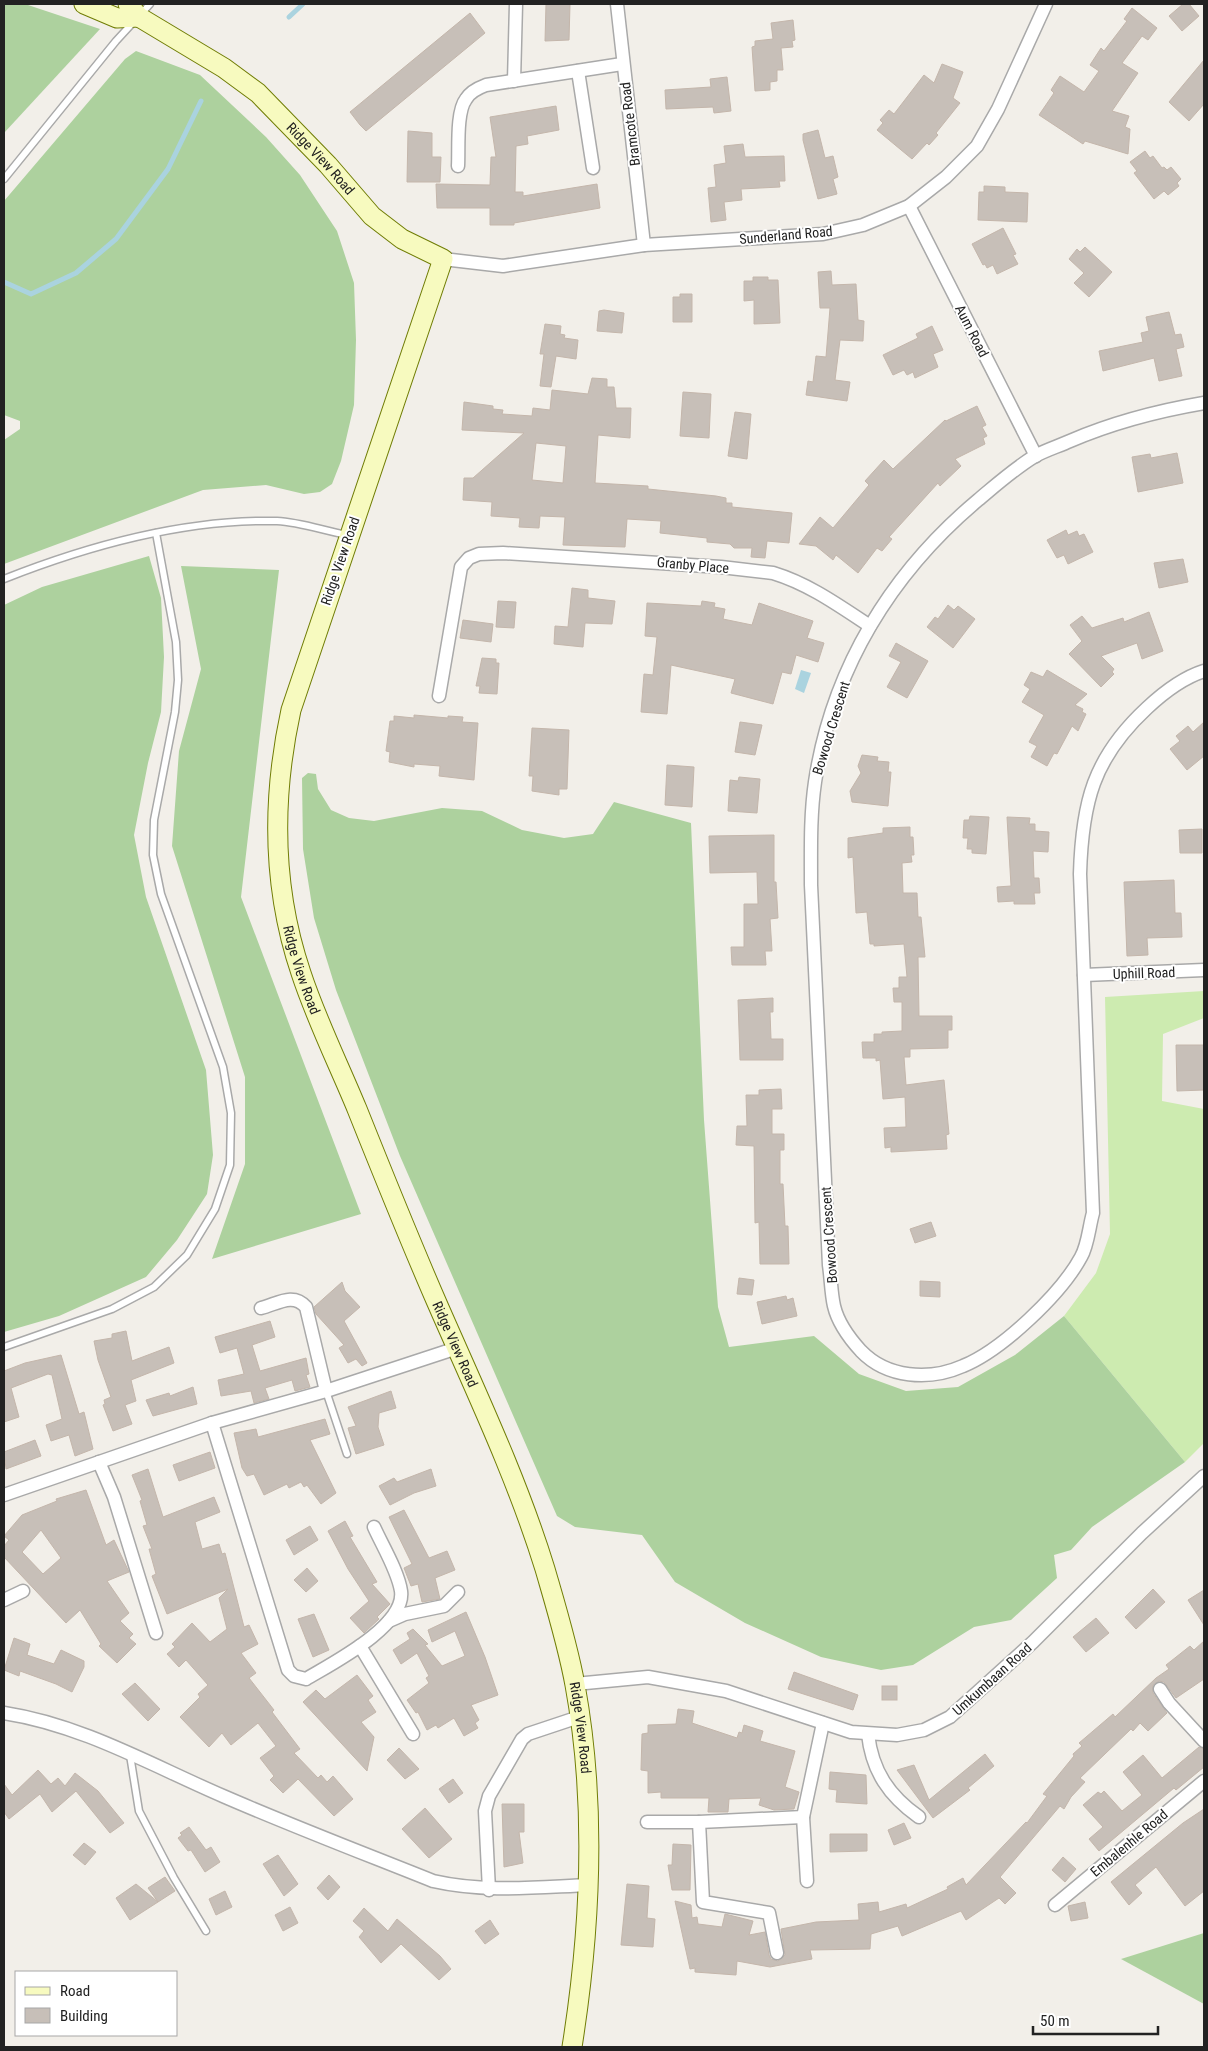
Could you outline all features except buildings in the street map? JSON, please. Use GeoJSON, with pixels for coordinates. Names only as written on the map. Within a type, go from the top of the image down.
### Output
{"type":"FeatureCollection","features":[{"type":"Feature","properties":{"kind":"street"},"geometry":{"type":"LineString","coordinates":[[84,4],[117,18],[139,8]]}},
{"type":"Feature","properties":{"kind":"street"},"geometry":{"type":"LineString","coordinates":[[514,81],[516,4]]}},
{"type":"Feature","properties":{"kind":"street","name":"Bramcote Road"},"geometry":{"type":"LineString","coordinates":[[616,4],[644,245]]}},
{"type":"Feature","properties":{"kind":"street","name":"Sunderland Road"},"geometry":{"type":"LineString","coordinates":[[443,259],[504,266],[644,245],[823,234],[863,225],[909,206],[946,177],[977,146],[998,109],[1046,4]]}},
{"type":"Feature","properties":{"kind":"street","name":"Ridge View Road"},"geometry":{"type":"LineString","coordinates":[[139,8],[258,93],[321,157],[372,216],[402,239],[443,259],[348,535],[291,710],[283,746],[277,806],[278,865],[287,918],[300,971],[401,1222],[509,1471],[544,1566],[575,1684],[589,1806],[590,1885],[588,1928],[572,2047]]}},
{"type":"Feature","properties":{"kind":"street"},"geometry":{"type":"LineString","coordinates":[[458,166],[461,108],[466,97],[486,85],[622,64]]}},
{"type":"Feature","properties":{"kind":"street"},"geometry":{"type":"LineString","coordinates":[[578,71],[592,168]]}},
{"type":"Feature","properties":{"kind":"street","name":"Aum Road"},"geometry":{"type":"LineString","coordinates":[[909,206],[1036,456]]}},
{"type":"Feature","properties":{"kind":"street","name":"Bowood Crescent"},"geometry":{"type":"LineString","coordinates":[[1204,403],[1162,410],[1105,426],[1036,456],[1002,480],[934,539],[914,562],[870,626],[840,691],[824,743],[815,782],[811,831],[811,884],[829,1265],[834,1307],[850,1339],[872,1362],[903,1374],[934,1375],[964,1366],[995,1346],[1036,1313],[1068,1280],[1083,1255],[1093,1213],[1081,833],[1089,795],[1104,759],[1127,726],[1162,694],[1192,675],[1204,671]]}},
{"type":"Feature","properties":{"kind":"street","name":"Granby Place"},"geometry":{"type":"LineString","coordinates":[[439,696],[461,567],[469,558],[478,554],[503,553],[701,565],[773,573],[794,580],[822,594],[870,626]]}},
{"type":"Feature","properties":{"kind":"street","name":"Uphill Road"},"geometry":{"type":"LineString","coordinates":[[1084,975],[1204,970]]}},
{"type":"Feature","properties":{"kind":"street"},"geometry":{"type":"LineString","coordinates":[[261,1308],[294,1299],[300,1300],[306,1307],[326,1391]]}},
{"type":"Feature","properties":{"kind":"street"},"geometry":{"type":"LineString","coordinates":[[4,1495],[212,1423],[326,1391],[457,1348]]}},
{"type":"Feature","properties":{"kind":"street"},"geometry":{"type":"LineString","coordinates":[[212,1423],[288,1670],[294,1676],[306,1678],[360,1646],[389,1620],[399,1606],[401,1591],[374,1527]]}},
{"type":"Feature","properties":{"kind":"street"},"geometry":{"type":"LineString","coordinates":[[99,1462],[114,1497],[156,1633]]}},
{"type":"Feature","properties":{"kind":"street","name":"Umkumbaan Road"},"geometry":{"type":"LineString","coordinates":[[575,1684],[648,1677],[696,1684],[726,1691],[842,1730],[868,1734],[897,1734],[924,1730],[950,1717],[1034,1642],[1142,1533],[1204,1476]]}},
{"type":"Feature","properties":{"kind":"street"},"geometry":{"type":"LineString","coordinates":[[4,1600],[23,1591]]}},
{"type":"Feature","properties":{"kind":"street"},"geometry":{"type":"LineString","coordinates":[[389,1620],[405,1614],[444,1606],[458,1592]]}},
{"type":"Feature","properties":{"kind":"street"},"geometry":{"type":"LineString","coordinates":[[360,1646],[413,1734]]}},
{"type":"Feature","properties":{"kind":"street"},"geometry":{"type":"LineString","coordinates":[[1160,1689],[1169,1703],[1204,1741]]}},
{"type":"Feature","properties":{"kind":"street"},"geometry":{"type":"LineString","coordinates":[[4,1713],[24,1716],[91,1737],[222,1796],[433,1881],[460,1887],[489,1890],[590,1885]]}},
{"type":"Feature","properties":{"kind":"street"},"geometry":{"type":"LineString","coordinates":[[489,1890],[485,1823],[489,1796],[522,1739],[528,1734],[579,1717]]}},
{"type":"Feature","properties":{"kind":"street"},"geometry":{"type":"LineString","coordinates":[[807,1881],[803,1817],[823,1723]]}},
{"type":"Feature","properties":{"kind":"street"},"geometry":{"type":"LineString","coordinates":[[868,1734],[872,1760],[880,1776],[899,1803],[919,1817]]}},
{"type":"Feature","properties":{"kind":"street","name":"Embalenhle Road"},"geometry":{"type":"LineString","coordinates":[[1055,1905],[1204,1781]]}},
{"type":"Feature","properties":{"kind":"street"},"geometry":{"type":"LineString","coordinates":[[647,1822],[699,1822],[803,1817]]}},
{"type":"Feature","properties":{"kind":"street"},"geometry":{"type":"LineString","coordinates":[[699,1822],[703,1902],[769,1913],[777,1953]]}},
{"type":"Feature","properties":{"kind":"lane"},"geometry":{"type":"LineString","coordinates":[[4,179],[116,41],[139,8]]}},
{"type":"Feature","properties":{"kind":"lane"},"geometry":{"type":"LineString","coordinates":[[4,579],[48,562],[156,533],[200,524],[279,521],[348,535]]}},
{"type":"Feature","properties":{"kind":"lane"},"geometry":{"type":"LineString","coordinates":[[4,1348],[112,1308],[154,1286],[187,1255],[215,1209],[230,1165],[231,1113],[223,1067],[161,894],[153,855],[154,820],[176,712],[178,680],[176,642],[156,533]]}},
{"type":"Feature","properties":{"kind":"lane"},"geometry":{"type":"LineString","coordinates":[[326,1391],[347,1454]]}},
{"type":"Feature","properties":{"kind":"lane"},"geometry":{"type":"LineString","coordinates":[[130,1753],[139,1811],[169,1869],[206,1930]]}},
{"type":"Feature","properties":{"kind":"green space"},"geometry":{"type":"Polygon","coordinates":[[[4,4],[25,4],[100,29],[4,133],[4,4]]]}},
{"type":"Feature","properties":{"kind":"green space"},"geometry":{"type":"Polygon","coordinates":[[[136,51],[200,75],[266,137],[300,175],[337,231],[354,283],[356,340],[354,405],[341,461],[332,484],[320,492],[304,494],[266,485],[203,490],[4,564],[4,440],[20,429],[20,421],[4,415],[4,201],[125,59],[136,51]]]}},
{"type":"Feature","properties":{"kind":"green space"},"geometry":{"type":"Polygon","coordinates":[[[149,556],[161,598],[164,657],[161,712],[148,763],[134,835],[146,897],[206,1070],[213,1155],[207,1194],[177,1240],[146,1277],[59,1316],[4,1332],[4,605],[42,587],[149,556]]]}},
{"type":"Feature","properties":{"kind":"green space"},"geometry":{"type":"Polygon","coordinates":[[[181,566],[279,570],[241,897],[361,1214],[212,1259],[245,1164],[245,1077],[172,846],[179,751],[201,669],[181,566]]]}},
{"type":"Feature","properties":{"kind":"green space"},"geometry":{"type":"Polygon","coordinates":[[[308,773],[316,774],[318,789],[331,810],[349,818],[374,821],[442,808],[482,811],[522,830],[564,838],[593,834],[614,802],[691,823],[704,1120],[718,1307],[729,1347],[814,1336],[859,1374],[906,1391],[958,1387],[1015,1355],[1064,1316],[1185,1462],[1092,1527],[1071,1550],[1054,1555],[1057,1578],[1011,1620],[974,1627],[913,1665],[881,1670],[821,1657],[745,1623],[675,1582],[642,1535],[575,1527],[557,1516],[400,1156],[336,990],[314,918],[303,849],[302,778],[308,773]]]}},
{"type":"Feature","properties":{"kind":"green space"},"geometry":{"type":"Polygon","coordinates":[[[1204,991],[1204,1018],[1163,1034],[1162,1101],[1204,1109],[1204,1443],[1185,1462],[1064,1316],[1096,1273],[1110,1234],[1105,997],[1204,991]]]}},
{"type":"Feature","properties":{"kind":"green space"},"geometry":{"type":"Polygon","coordinates":[[[1204,1933],[1204,2004],[1121,1959],[1204,1933]]]}},
{"type":"Feature","properties":{"kind":"water"},"geometry":{"type":"Polygon","coordinates":[[[801,670],[811,673],[804,693],[795,689],[801,670]]]}},
{"type":"Feature","properties":{"kind":"waterway"},"geometry":{"type":"LineString","coordinates":[[289,17],[303,4]]}},
{"type":"Feature","properties":{"kind":"waterway"},"geometry":{"type":"LineString","coordinates":[[4,282],[31,294],[76,273],[116,239],[168,169],[201,101]]}}]}
